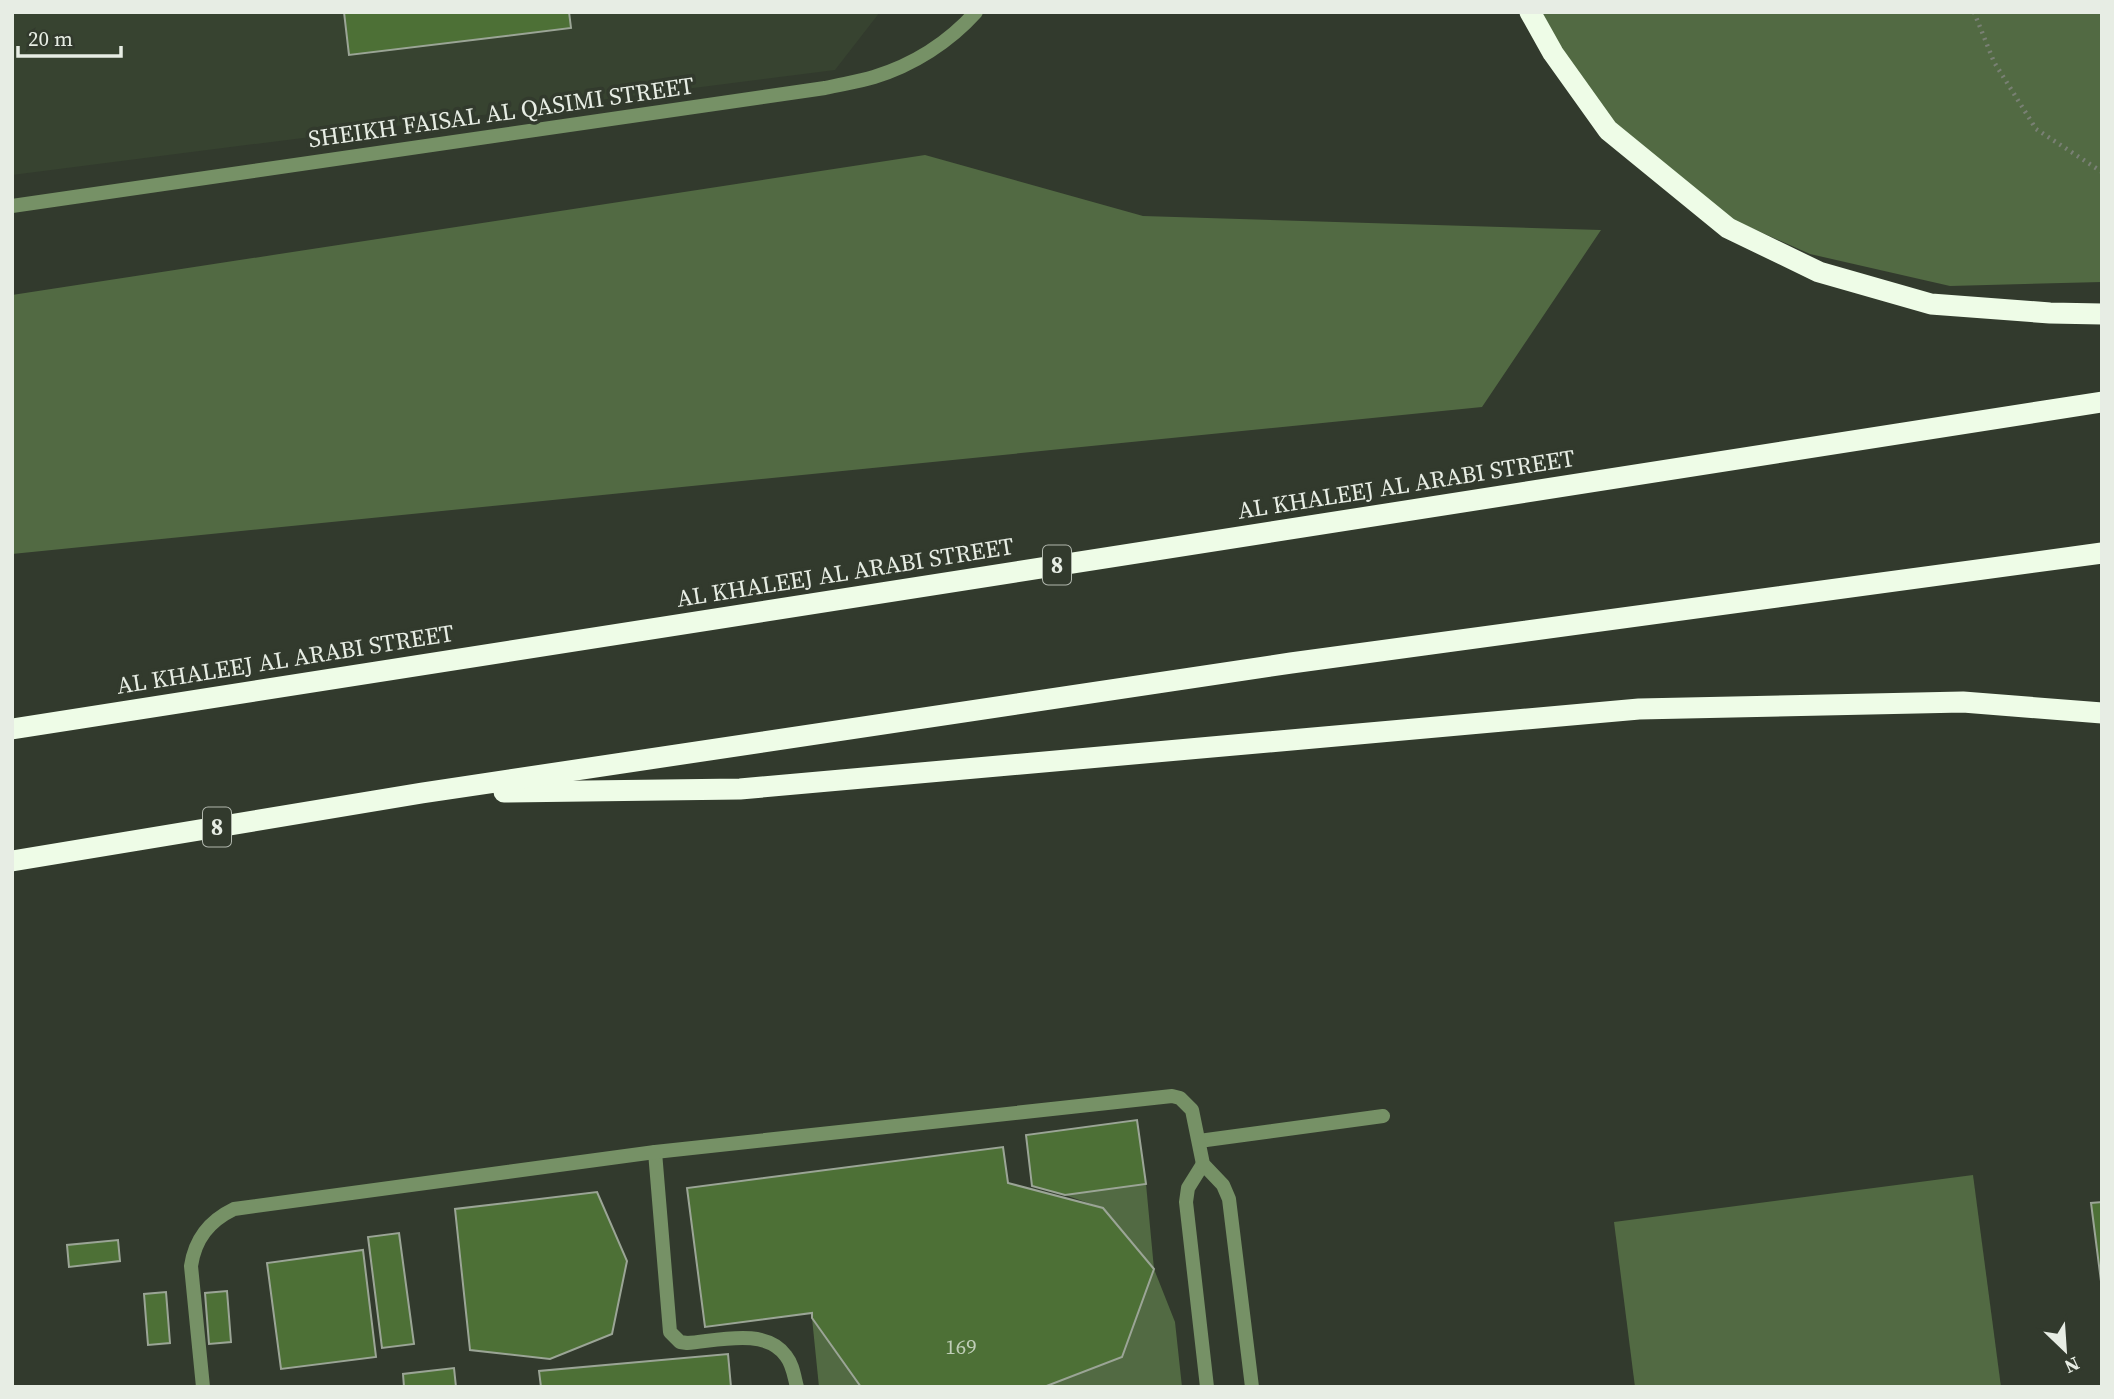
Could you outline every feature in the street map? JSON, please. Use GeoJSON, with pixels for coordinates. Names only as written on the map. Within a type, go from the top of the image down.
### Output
{"type":"FeatureCollection","features":[{"type":"Feature","properties":{"kind":"highway"},"geometry":{"type":"LineString","coordinates":[[1531,12],[1553,54],[1608,130],[1728,228],[1819,272],[1931,303],[2050,313],[2102,314]]}},
{"type":"Feature","properties":{"kind":"highway","name":"AL KHALEEJ AL ARABI STREET"},"geometry":{"type":"LineString","coordinates":[[12,729],[2102,402]]}},
{"type":"Feature","properties":{"kind":"highway","name":"8"},"geometry":{"type":"LineString","coordinates":[[12,861],[422,793],[1291,663],[2102,553]]}},
{"type":"Feature","properties":{"kind":"highway"},"geometry":{"type":"LineString","coordinates":[[422,793],[740,789],[1639,709],[1963,702],[2102,713]]}},
{"type":"Feature","properties":{"kind":"street","name":"SHEIKH FAISAL AL QASIMI STREET"},"geometry":{"type":"LineString","coordinates":[[12,206],[825,88],[874,77],[919,58],[961,29],[976,12]]}},
{"type":"Feature","properties":{"kind":"street"},"geometry":{"type":"LineString","coordinates":[[203,1387],[191,1266],[194,1251],[209,1226],[234,1209],[655,1152],[1171,1096],[1180,1098],[1192,1110],[1203,1164],[1223,1185],[1228,1199],[1252,1387]]}},
{"type":"Feature","properties":{"kind":"street"},"geometry":{"type":"LineString","coordinates":[[1199,1141],[1383,1116]]}},
{"type":"Feature","properties":{"kind":"street"},"geometry":{"type":"LineString","coordinates":[[655,1152],[670,1332],[680,1342],[687,1343],[754,1338],[766,1340],[786,1355],[797,1387]]}},
{"type":"Feature","properties":{"kind":"street"},"geometry":{"type":"LineString","coordinates":[[1203,1164],[1188,1188],[1186,1202],[1207,1387]]}},
{"type":"Feature","properties":{"kind":"path"},"geometry":{"type":"LineString","coordinates":[[1974,12],[1994,62],[2036,129],[2102,172]]}},
{"type":"Feature","properties":{"kind":"shaded area"},"geometry":{"type":"Polygon","coordinates":[[[12,12],[880,12],[835,70],[12,175],[12,12]]]}},
{"type":"Feature","properties":{"kind":"green space"},"geometry":{"type":"Polygon","coordinates":[[[1542,12],[2102,12],[2102,282],[1950,286],[1810,254],[1711,210],[1612,130],[1554,40],[1542,12]]]}},
{"type":"Feature","properties":{"kind":"green space"},"geometry":{"type":"Polygon","coordinates":[[[925,155],[1143,216],[1601,230],[1482,407],[12,554],[12,295],[925,155]]]}},
{"type":"Feature","properties":{"kind":"green space"},"geometry":{"type":"Polygon","coordinates":[[[1973,1175],[2001,1387],[1635,1387],[1614,1222],[1973,1175]]]}},
{"type":"Feature","properties":{"kind":"green space"},"geometry":{"type":"Polygon","coordinates":[[[1146,1184],[1154,1269],[1103,1208],[1065,1195],[1146,1184]]]}},
{"type":"Feature","properties":{"kind":"green space"},"geometry":{"type":"Polygon","coordinates":[[[1154,1269],[1175,1322],[1182,1387],[1044,1387],[1122,1357],[1154,1269]]]}},
{"type":"Feature","properties":{"kind":"green space"},"geometry":{"type":"Polygon","coordinates":[[[812,1318],[861,1387],[819,1387],[812,1318]]]}},
{"type":"Feature","properties":{"kind":"building"},"geometry":{"type":"Polygon","coordinates":[[[344,12],[569,12],[571,28],[349,55],[344,12]]]}},
{"type":"Feature","properties":{"kind":"building"},"geometry":{"type":"Polygon","coordinates":[[[1137,1120],[1146,1184],[1065,1195],[1032,1186],[1026,1135],[1137,1120]]]}},
{"type":"Feature","properties":{"kind":"building"},"geometry":{"type":"Polygon","coordinates":[[[1003,1147],[1008,1183],[1103,1208],[1154,1269],[1122,1357],[1044,1387],[861,1387],[812,1318],[812,1313],[705,1327],[687,1188],[1003,1147]]]}},
{"type":"Feature","properties":{"kind":"building"},"geometry":{"type":"Polygon","coordinates":[[[597,1192],[627,1261],[612,1334],[550,1359],[470,1350],[455,1209],[597,1192]]]}},
{"type":"Feature","properties":{"kind":"building"},"geometry":{"type":"Polygon","coordinates":[[[2102,1202],[2102,1289],[2091,1203],[2102,1202]]]}},
{"type":"Feature","properties":{"kind":"building"},"geometry":{"type":"Polygon","coordinates":[[[399,1233],[414,1344],[382,1348],[368,1237],[399,1233]]]}},
{"type":"Feature","properties":{"kind":"building"},"geometry":{"type":"Polygon","coordinates":[[[118,1240],[120,1261],[69,1267],[67,1245],[118,1240]]]}},
{"type":"Feature","properties":{"kind":"building"},"geometry":{"type":"Polygon","coordinates":[[[363,1250],[376,1357],[281,1369],[267,1263],[363,1250]]]}},
{"type":"Feature","properties":{"kind":"building"},"geometry":{"type":"Polygon","coordinates":[[[227,1291],[231,1342],[209,1344],[205,1293],[227,1291]]]}},
{"type":"Feature","properties":{"kind":"building"},"geometry":{"type":"Polygon","coordinates":[[[166,1292],[170,1343],[148,1345],[144,1294],[166,1292]]]}},
{"type":"Feature","properties":{"kind":"building"},"geometry":{"type":"Polygon","coordinates":[[[728,1354],[731,1387],[541,1387],[539,1371],[728,1354]]]}},
{"type":"Feature","properties":{"kind":"building"},"geometry":{"type":"Polygon","coordinates":[[[454,1368],[456,1387],[404,1387],[403,1374],[454,1368]]]}}]}
